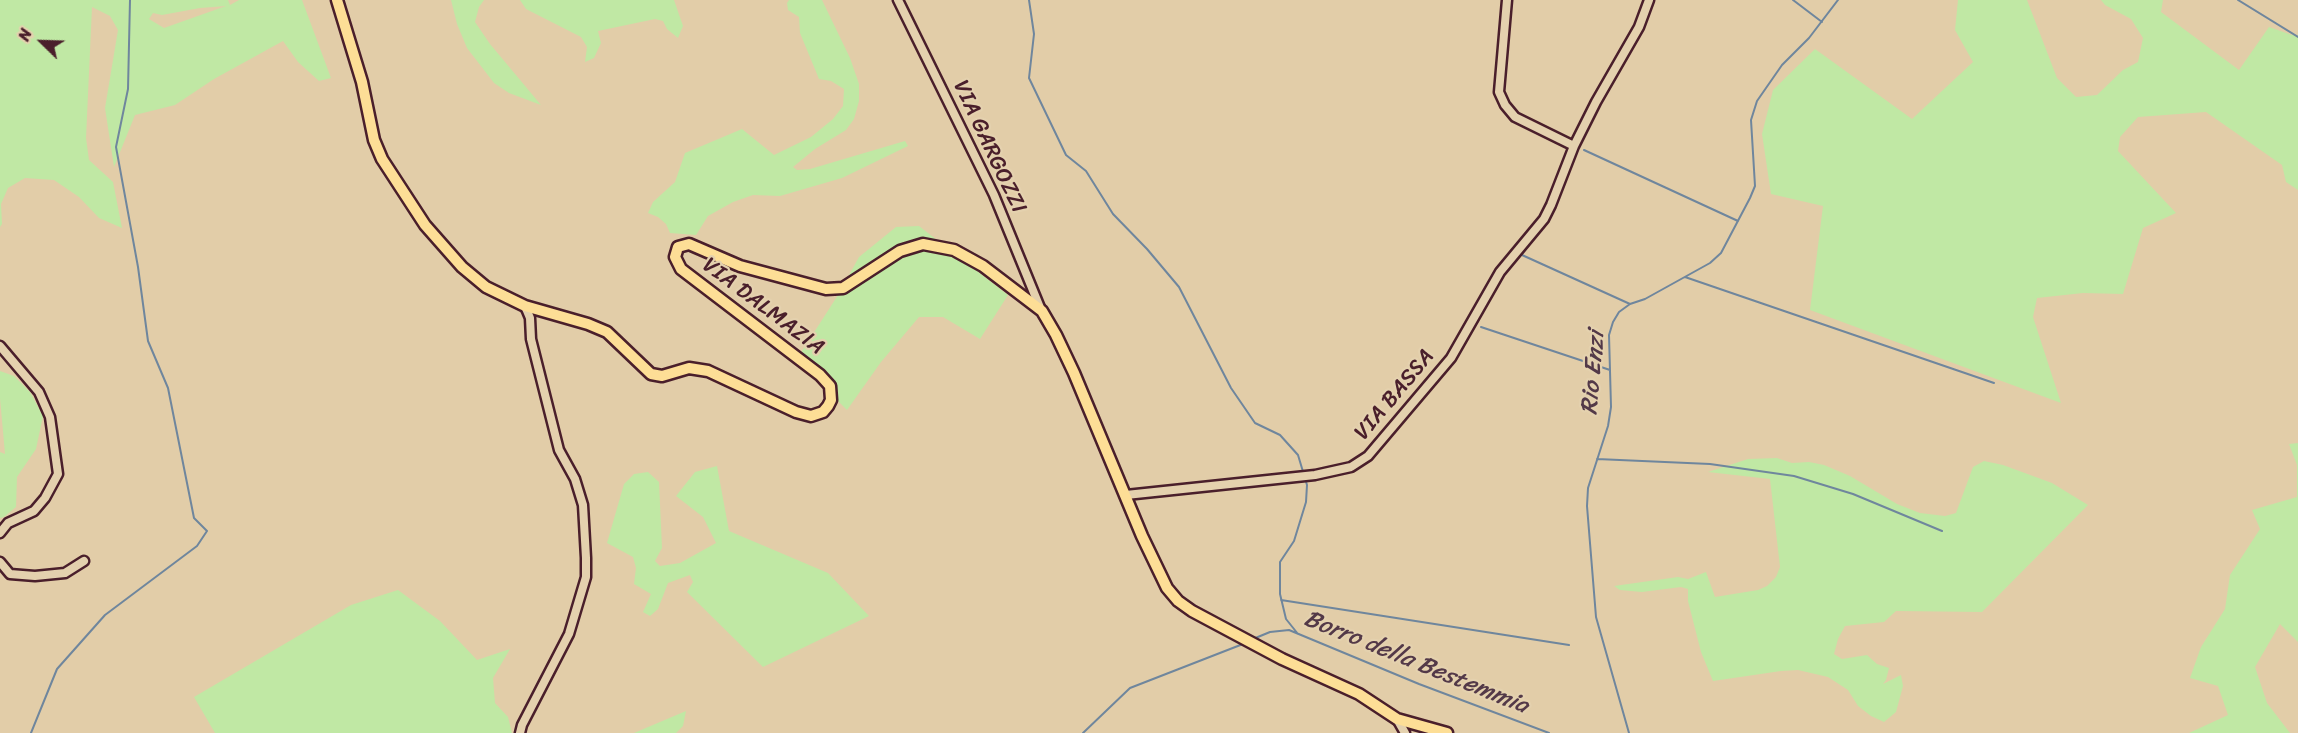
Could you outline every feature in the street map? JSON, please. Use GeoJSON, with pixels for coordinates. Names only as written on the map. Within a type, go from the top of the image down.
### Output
{"type":"FeatureCollection","features":[{"type":"Feature","properties":{"kind":"main road","name":"VIA DALMAZIA"},"geometry":{"type":"LineString","coordinates":[[337,0],[362,82],[374,140],[382,159],[424,225],[462,267],[486,287],[525,306],[588,324],[607,332],[651,374],[662,376],[689,368],[708,371],[796,412],[811,416],[823,412],[828,406],[831,400],[830,386],[820,375],[681,269],[675,257],[678,247],[689,244],[740,266],[826,289],[843,288],[900,251],[923,244],[954,250],[983,266],[1042,311],[1056,334],[1074,373],[1167,588],[1178,601],[1192,612],[1254,644],[1359,694],[1397,719]]}},
{"type":"Feature","properties":{"kind":"main road"},"geometry":{"type":"LineString","coordinates":[[1397,719],[1422,724],[1447,733]]}},
{"type":"Feature","properties":{"kind":"street","name":"VIA GARGOZZI"},"geometry":{"type":"LineString","coordinates":[[898,0],[994,195],[1042,311]]}},
{"type":"Feature","properties":{"kind":"street"},"geometry":{"type":"LineString","coordinates":[[1507,0],[1500,92],[1505,105],[1515,117],[1574,146]]}},
{"type":"Feature","properties":{"kind":"street","name":"VIA BASSA"},"geometry":{"type":"LineString","coordinates":[[1126,495],[1315,475],[1351,467],[1368,456],[1450,358],[1500,272],[1544,219],[1574,146],[1639,27],[1650,0]]}},
{"type":"Feature","properties":{"kind":"street"},"geometry":{"type":"LineString","coordinates":[[520,733],[569,634],[585,577],[586,558],[583,506],[575,479],[560,450],[531,339],[530,318],[525,306]]}},
{"type":"Feature","properties":{"kind":"street"},"geometry":{"type":"LineString","coordinates":[[0,346],[39,392],[50,417],[58,474],[45,498],[34,511],[8,523],[0,533]]}},
{"type":"Feature","properties":{"kind":"street"},"geometry":{"type":"LineString","coordinates":[[0,562],[10,574],[35,576],[65,573],[84,561]]}},
{"type":"Feature","properties":{"kind":"street"},"geometry":{"type":"LineString","coordinates":[[1397,719],[1405,733]]}},
{"type":"Feature","properties":{"kind":"green space"},"geometry":{"type":"Polygon","coordinates":[[[0,0],[228,0],[230,5],[239,0],[302,0],[331,78],[319,81],[298,62],[283,41],[214,79],[175,105],[135,115],[114,167],[105,108],[118,30],[110,16],[92,7],[86,138],[89,160],[113,182],[122,228],[99,218],[79,197],[54,180],[25,178],[8,188],[1,204],[2,224],[0,227],[0,0]],[[226,6],[162,15],[153,13],[149,19],[164,28],[226,6]]]}},
{"type":"Feature","properties":{"kind":"green space"},"geometry":{"type":"Polygon","coordinates":[[[451,0],[484,0],[479,7],[475,22],[490,44],[541,105],[509,93],[494,83],[467,48],[457,24],[451,0]]]}},
{"type":"Feature","properties":{"kind":"green space"},"geometry":{"type":"Polygon","coordinates":[[[520,0],[674,0],[683,26],[678,38],[667,29],[663,21],[655,19],[598,31],[601,43],[594,58],[585,62],[587,47],[581,37],[526,9],[520,0]]]}},
{"type":"Feature","properties":{"kind":"green space"},"geometry":{"type":"Polygon","coordinates":[[[789,0],[822,0],[850,58],[859,84],[859,101],[854,119],[846,130],[815,149],[793,167],[797,170],[810,169],[905,141],[908,146],[842,178],[780,196],[753,195],[733,202],[708,216],[696,235],[670,233],[666,224],[658,217],[648,213],[653,202],[675,182],[685,153],[742,129],[774,155],[811,137],[833,119],[843,106],[844,89],[831,81],[819,79],[800,33],[799,17],[788,10],[789,0]]]}},
{"type":"Feature","properties":{"kind":"green space"},"geometry":{"type":"Polygon","coordinates":[[[1958,0],[2027,0],[2057,78],[2076,97],[2097,95],[2123,70],[2138,62],[2143,38],[2131,19],[2105,5],[2101,0],[2163,0],[2161,12],[2239,70],[2269,27],[2298,35],[2298,190],[2286,182],[2282,165],[2206,112],[2138,117],[2120,137],[2118,151],[2176,213],[2143,228],[2123,294],[2083,293],[2037,298],[2033,317],[2061,403],[1810,310],[1823,206],[1771,194],[1762,134],[1773,90],[1815,49],[1912,119],[1973,62],[1955,30],[1958,0]]]}},
{"type":"Feature","properties":{"kind":"green space"},"geometry":{"type":"Polygon","coordinates":[[[919,226],[1008,295],[980,339],[943,317],[919,317],[881,362],[847,410],[795,362],[838,295],[859,257],[896,227],[919,226]]]}},
{"type":"Feature","properties":{"kind":"green space"},"geometry":{"type":"Polygon","coordinates":[[[0,371],[14,376],[30,392],[43,416],[36,449],[17,477],[16,507],[0,518],[0,452],[5,454],[0,371]]]}},
{"type":"Feature","properties":{"kind":"green space"},"geometry":{"type":"Polygon","coordinates":[[[2298,443],[2298,642],[2280,624],[2255,667],[2267,703],[2290,733],[2189,733],[2228,715],[2218,686],[2190,678],[2201,647],[2225,609],[2230,575],[2260,529],[2252,510],[2297,497],[2297,465],[2289,444],[2298,443]]]}},
{"type":"Feature","properties":{"kind":"green space"},"geometry":{"type":"Polygon","coordinates":[[[1777,458],[1792,463],[1809,462],[1824,465],[1850,476],[1897,504],[1920,513],[1945,516],[1956,513],[1973,467],[1984,461],[2003,465],[2052,483],[2088,505],[1982,612],[1896,611],[1884,622],[1845,626],[1834,654],[1842,659],[1867,655],[1877,664],[1889,668],[1883,684],[1901,675],[1903,686],[1896,712],[1884,722],[1858,706],[1848,690],[1828,677],[1798,670],[1713,681],[1701,652],[1688,601],[1688,589],[1681,587],[1642,592],[1620,590],[1614,586],[1678,577],[1688,579],[1706,572],[1715,597],[1758,590],[1767,586],[1776,577],[1780,567],[1770,479],[1708,472],[1748,459],[1777,458]]]}},
{"type":"Feature","properties":{"kind":"green space"},"geometry":{"type":"Polygon","coordinates":[[[717,466],[729,531],[828,573],[869,616],[763,667],[687,592],[693,582],[690,575],[668,583],[658,609],[650,616],[643,612],[651,594],[634,584],[636,568],[633,557],[607,543],[624,484],[634,474],[648,472],[659,482],[662,548],[655,561],[660,566],[680,563],[716,543],[703,517],[676,496],[695,472],[717,466]]]}},
{"type":"Feature","properties":{"kind":"green space"},"geometry":{"type":"Polygon","coordinates":[[[398,590],[440,621],[477,660],[510,649],[493,678],[495,703],[508,717],[512,733],[215,733],[194,697],[351,605],[398,590]]]}},
{"type":"Feature","properties":{"kind":"green space"},"geometry":{"type":"Polygon","coordinates":[[[686,711],[683,726],[676,733],[634,733],[686,711]]]}},
{"type":"Feature","properties":{"kind":"waterway"},"geometry":{"type":"LineString","coordinates":[[31,733],[57,669],[105,615],[197,546],[207,531],[194,518],[168,388],[148,341],[138,267],[116,147],[128,89],[130,0]]}},
{"type":"Feature","properties":{"kind":"waterway"},"geometry":{"type":"LineString","coordinates":[[1029,0],[1034,34],[1029,78],[1066,155],[1086,171],[1113,214],[1179,287],[1231,388],[1255,423],[1280,435],[1298,455],[1307,485],[1306,502],[1294,541],[1280,562],[1280,594],[1286,619],[1298,634]]}},
{"type":"Feature","properties":{"kind":"waterway"},"geometry":{"type":"LineString","coordinates":[[1793,0],[1822,22]]}},
{"type":"Feature","properties":{"kind":"waterway","name":"Rio Enzi"},"geometry":{"type":"LineString","coordinates":[[1629,733],[1596,617],[1587,506],[1588,488],[1608,426],[1611,407],[1609,335],[1619,312],[1630,304],[1645,299],[1710,263],[1721,253],[1755,186],[1751,120],[1757,101],[1782,65],[1809,38],[1838,0]]}},
{"type":"Feature","properties":{"kind":"waterway"},"geometry":{"type":"LineString","coordinates":[[2238,0],[2298,37]]}},
{"type":"Feature","properties":{"kind":"waterway"},"geometry":{"type":"LineString","coordinates":[[1584,150],[1738,221]]}},
{"type":"Feature","properties":{"kind":"waterway"},"geometry":{"type":"LineString","coordinates":[[1522,255],[1630,304]]}},
{"type":"Feature","properties":{"kind":"waterway"},"geometry":{"type":"LineString","coordinates":[[1685,277],[1994,383]]}},
{"type":"Feature","properties":{"kind":"waterway"},"geometry":{"type":"LineString","coordinates":[[1481,327],[1610,370]]}},
{"type":"Feature","properties":{"kind":"waterway"},"geometry":{"type":"LineString","coordinates":[[1597,459],[1710,464],[1794,476],[1853,494],[1942,531]]}},
{"type":"Feature","properties":{"kind":"waterway"},"geometry":{"type":"LineString","coordinates":[[1281,600],[1569,645]]}},
{"type":"Feature","properties":{"kind":"waterway","name":"Borro della Bestemmia"},"geometry":{"type":"LineString","coordinates":[[1253,639],[1270,632],[1289,630],[1419,684],[1549,733]]}},
{"type":"Feature","properties":{"kind":"waterway","name":"Borro della Bestemmia"},"geometry":{"type":"LineString","coordinates":[[1083,733],[1130,688],[1243,644]]}}]}
